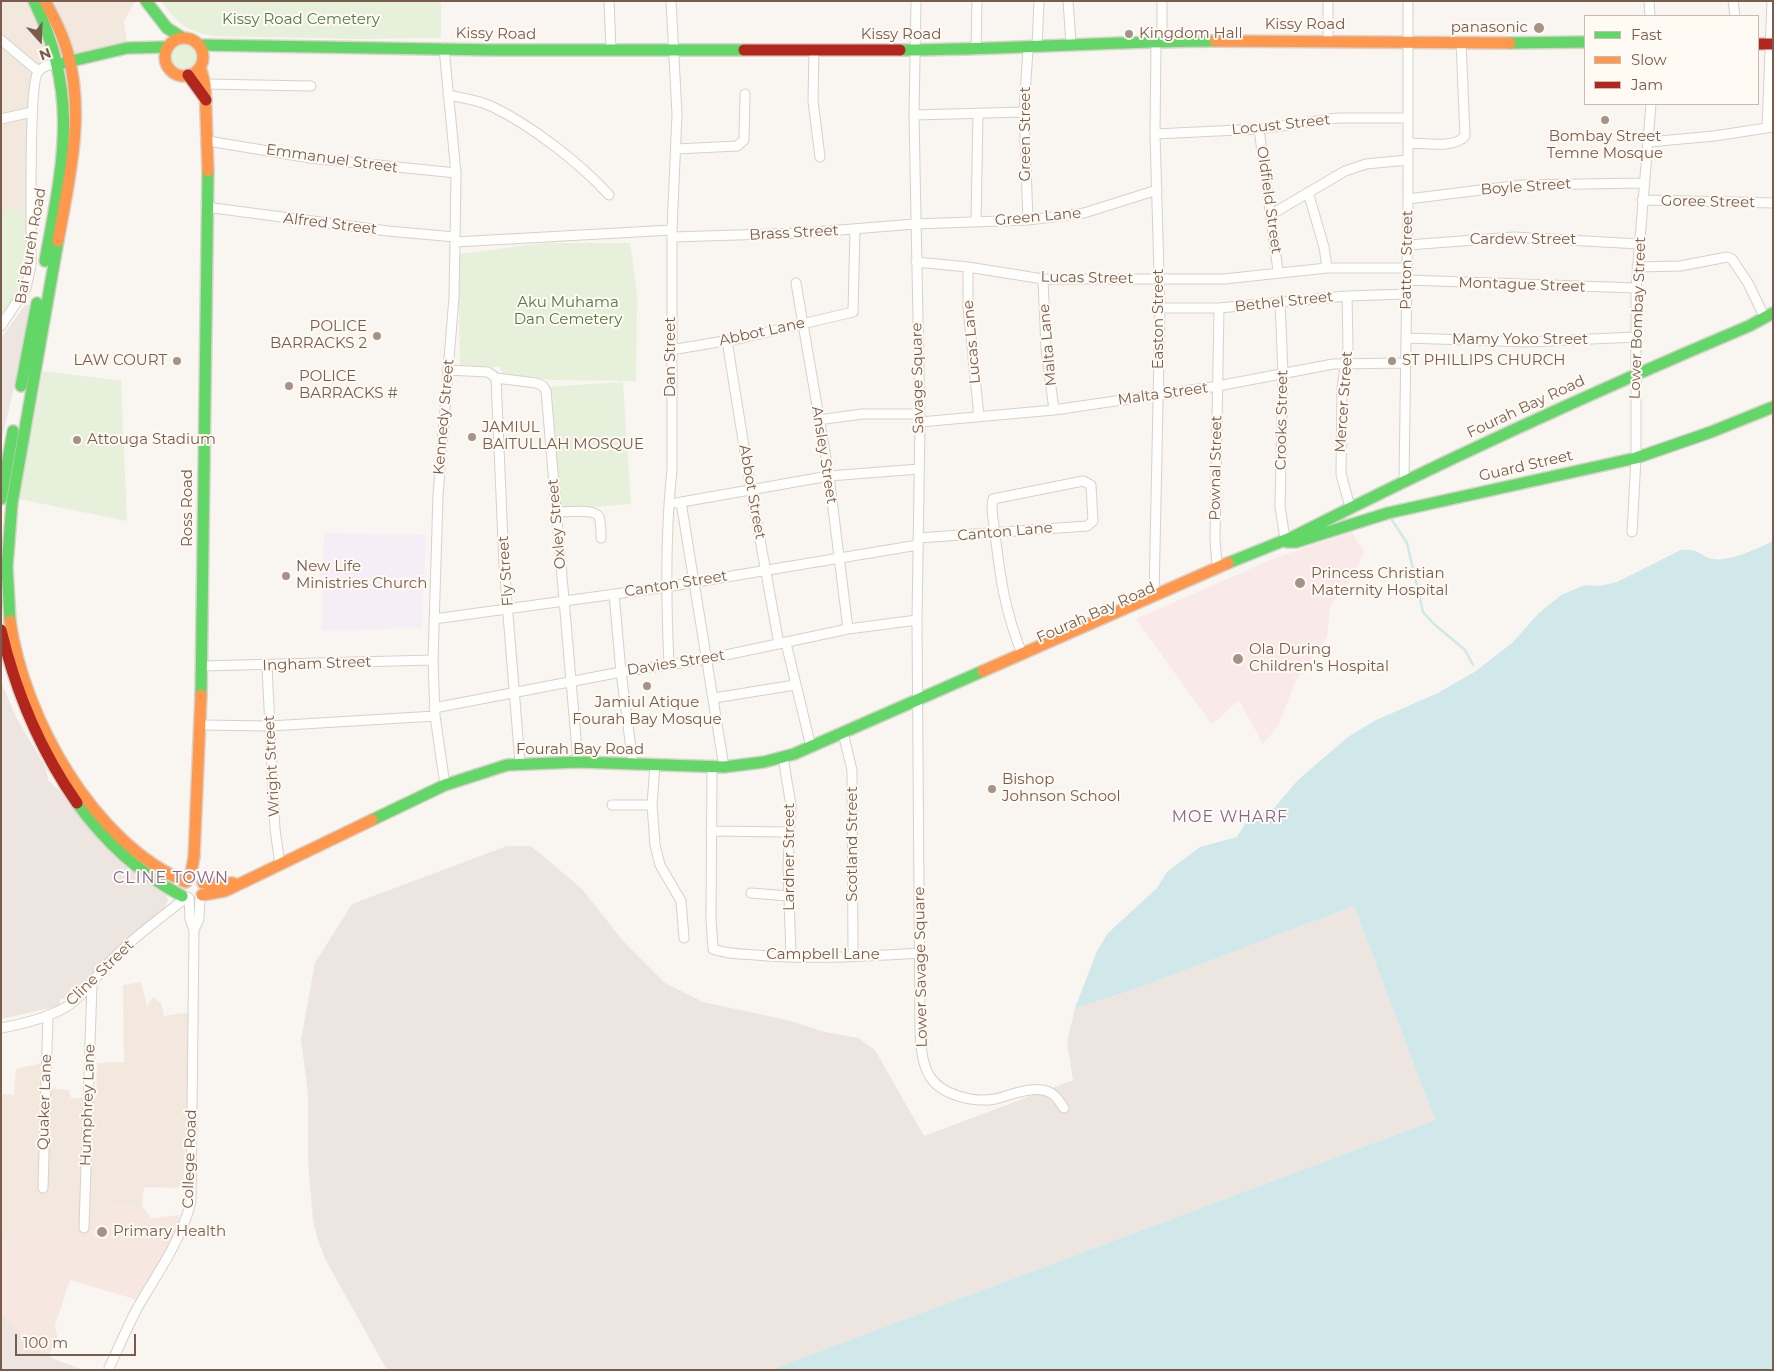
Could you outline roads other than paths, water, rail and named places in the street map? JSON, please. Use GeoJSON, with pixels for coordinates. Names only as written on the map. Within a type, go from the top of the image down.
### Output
{"type":"FeatureCollection","features":[{"type":"Feature","properties":{"kind":"main road","name":"Bai Bureh Road"},"geometry":{"type":"LineString","coordinates":[[1,498],[61,158],[63,103],[59,64],[45,24],[34,1]]}},
{"type":"Feature","properties":{"kind":"main road"},"geometry":{"type":"LineString","coordinates":[[45,1],[55,18],[72,61],[76,105],[72,153],[8,524],[9,612],[14,644],[31,699],[46,734],[70,775],[100,815],[137,854],[168,875],[197,886]]}},
{"type":"Feature","properties":{"kind":"main road"},"geometry":{"type":"LineString","coordinates":[[146,1],[167,28],[181,38],[191,39],[200,45],[202,62]]}},
{"type":"Feature","properties":{"kind":"main road"},"geometry":{"type":"LineString","coordinates":[[165,60],[169,45],[167,28]]}},
{"type":"Feature","properties":{"kind":"main road"},"geometry":{"type":"LineString","coordinates":[[59,64],[127,48],[169,45],[181,38]]}},
{"type":"Feature","properties":{"kind":"main road","name":"Kissy Road"},"geometry":{"type":"LineString","coordinates":[[200,45],[216,47],[295,45],[611,50],[976,50],[1032,48],[1071,43],[1159,41],[1584,42]]}},
{"type":"Feature","properties":{"kind":"main road"},"geometry":{"type":"LineString","coordinates":[[1759,44],[1772,44]]}},
{"type":"Feature","properties":{"kind":"main road"},"geometry":{"type":"LineString","coordinates":[[188,76],[216,47]]}},
{"type":"Feature","properties":{"kind":"main road"},"geometry":{"type":"LineString","coordinates":[[145,48],[165,60],[171,71],[179,75],[188,76],[206,100]]}},
{"type":"Feature","properties":{"kind":"main road","name":"Ross Road"},"geometry":{"type":"LineString","coordinates":[[197,886],[194,857],[202,666],[208,141],[206,84],[202,62]]}},
{"type":"Feature","properties":{"kind":"main road","name":"Fourah Bay Road"},"geometry":{"type":"LineString","coordinates":[[197,886],[225,891],[446,786],[520,763],[578,762],[718,767],[783,757],[812,747],[906,706],[962,685],[1289,539],[1404,480],[1636,374],[1771,315]]}},
{"type":"Feature","properties":{"kind":"main road","name":"Guard Street"},"geometry":{"type":"LineString","coordinates":[[1289,539],[1388,513],[1636,458],[1711,432],[1773,406]]}},
{"type":"Feature","properties":{"kind":"main road","name":"Fourah Bay Road"},"geometry":{"type":"LineString","coordinates":[[962,685],[1022,654],[1050,646],[1217,567],[1289,539]]}},
{"type":"Feature","properties":{"kind":"main road"},"geometry":{"type":"LineString","coordinates":[[1,630],[4,647],[21,702],[37,738],[59,777],[106,837],[129,862],[155,883],[186,897]]}},
{"type":"Feature","properties":{"kind":"street"},"geometry":{"type":"LineString","coordinates":[[610,1],[611,50]]}},
{"type":"Feature","properties":{"kind":"street","name":"Dan Street"},"geometry":{"type":"LineString","coordinates":[[669,664],[666,587],[668,504],[672,470],[672,234],[677,79],[671,1]]}},
{"type":"Feature","properties":{"kind":"street","name":"Savage Square"},"geometry":{"type":"LineString","coordinates":[[916,1],[914,115],[919,418],[918,703]]}},
{"type":"Feature","properties":{"kind":"street"},"geometry":{"type":"LineString","coordinates":[[976,50],[977,1]]}},
{"type":"Feature","properties":{"kind":"street","name":"Green Street"},"geometry":{"type":"LineString","coordinates":[[1028,220],[1024,112],[1039,1]]}},
{"type":"Feature","properties":{"kind":"street"},"geometry":{"type":"LineString","coordinates":[[1068,1],[1071,43]]}},
{"type":"Feature","properties":{"kind":"street","name":"Easton Street"},"geometry":{"type":"LineString","coordinates":[[1154,596],[1160,308],[1155,134],[1162,1]]}},
{"type":"Feature","properties":{"kind":"street"},"geometry":{"type":"LineString","coordinates":[[1328,1],[1328,40]]}},
{"type":"Feature","properties":{"kind":"street","name":"Patton Street"},"geometry":{"type":"LineString","coordinates":[[1404,480],[1408,280],[1408,1]]}},
{"type":"Feature","properties":{"kind":"street"},"geometry":{"type":"LineString","coordinates":[[1649,1],[1650,15]]}},
{"type":"Feature","properties":{"kind":"street"},"geometry":{"type":"LineString","coordinates":[[1733,1],[1735,15]]}},
{"type":"Feature","properties":{"kind":"street"},"geometry":{"type":"LineString","coordinates":[[1649,142],[1714,136],[1770,128],[1772,1]]}},
{"type":"Feature","properties":{"kind":"street"},"geometry":{"type":"LineString","coordinates":[[1,40],[38,71]]}},
{"type":"Feature","properties":{"kind":"street"},"geometry":{"type":"LineString","coordinates":[[1408,143],[1449,143],[1460,141],[1465,136],[1461,42]]}},
{"type":"Feature","properties":{"kind":"street","name":"Kennedy Street"},"geometry":{"type":"LineString","coordinates":[[444,48],[456,174],[454,298],[438,495],[433,660],[434,712],[446,786]]}},
{"type":"Feature","properties":{"kind":"street"},"geometry":{"type":"LineString","coordinates":[[814,50],[813,101],[820,157]]}},
{"type":"Feature","properties":{"kind":"street"},"geometry":{"type":"LineString","coordinates":[[1,326],[26,288],[31,264],[32,112],[38,71],[47,65],[59,64]]}},
{"type":"Feature","properties":{"kind":"street"},"geometry":{"type":"LineString","coordinates":[[206,84],[310,86]]}},
{"type":"Feature","properties":{"kind":"street"},"geometry":{"type":"LineString","coordinates":[[676,149],[742,144],[744,140],[745,94]]}},
{"type":"Feature","properties":{"kind":"street"},"geometry":{"type":"LineString","coordinates":[[448,95],[491,106],[512,118],[573,160],[609,196]]}},
{"type":"Feature","properties":{"kind":"street","name":"Lower Bombay Street"},"geometry":{"type":"LineString","coordinates":[[1632,532],[1636,458],[1636,288],[1638,244],[1651,105]]}},
{"type":"Feature","properties":{"kind":"street"},"geometry":{"type":"LineString","coordinates":[[1,119],[32,112]]}},
{"type":"Feature","properties":{"kind":"street"},"geometry":{"type":"LineString","coordinates":[[914,115],[1024,112]]}},
{"type":"Feature","properties":{"kind":"street"},"geometry":{"type":"LineString","coordinates":[[976,222],[978,114]]}},
{"type":"Feature","properties":{"kind":"street","name":"Locust Street"},"geometry":{"type":"LineString","coordinates":[[1155,134],[1259,129],[1338,118],[1408,118]]}},
{"type":"Feature","properties":{"kind":"street","name":"Oldfield Street"},"geometry":{"type":"LineString","coordinates":[[1259,129],[1272,214],[1278,271]]}},
{"type":"Feature","properties":{"kind":"street","name":"Emmanuel Street"},"geometry":{"type":"LineString","coordinates":[[208,141],[310,158],[456,174]]}},
{"type":"Feature","properties":{"kind":"street"},"geometry":{"type":"LineString","coordinates":[[1272,214],[1334,176],[1366,164],[1408,160]]}},
{"type":"Feature","properties":{"kind":"street","name":"Boyle Street"},"geometry":{"type":"LineString","coordinates":[[1408,199],[1521,185],[1644,183]]}},
{"type":"Feature","properties":{"kind":"street","name":"Green Lane"},"geometry":{"type":"LineString","coordinates":[[915,224],[1028,220],[1084,213],[1157,190]]}},
{"type":"Feature","properties":{"kind":"street"},"geometry":{"type":"LineString","coordinates":[[1308,192],[1324,247],[1327,268]]}},
{"type":"Feature","properties":{"kind":"street","name":"Goree Street"},"geometry":{"type":"LineString","coordinates":[[1642,200],[1773,203]]}},
{"type":"Feature","properties":{"kind":"street","name":"Alfred Street"},"geometry":{"type":"LineString","coordinates":[[206,207],[455,240]]}},
{"type":"Feature","properties":{"kind":"street","name":"Brass Street"},"geometry":{"type":"LineString","coordinates":[[455,240],[855,229],[915,224]]}},
{"type":"Feature","properties":{"kind":"street","name":"Abbot Lane"},"geometry":{"type":"LineString","coordinates":[[671,350],[727,341],[853,312],[855,229]]}},
{"type":"Feature","properties":{"kind":"street","name":"Cardew Street"},"geometry":{"type":"LineString","coordinates":[[1408,245],[1514,237],[1638,244]]}},
{"type":"Feature","properties":{"kind":"street"},"geometry":{"type":"LineString","coordinates":[[1638,267],[1680,266],[1727,258],[1732,259],[1771,315]]}},
{"type":"Feature","properties":{"kind":"street","name":"Lucas Street"},"geometry":{"type":"LineString","coordinates":[[916,262],[968,267],[1043,279],[1224,279],[1278,271],[1327,268],[1408,268]]}},
{"type":"Feature","properties":{"kind":"street","name":"Lucas Lane"},"geometry":{"type":"LineString","coordinates":[[968,267],[968,307],[979,417]]}},
{"type":"Feature","properties":{"kind":"street","name":"Malta Lane"},"geometry":{"type":"LineString","coordinates":[[1043,279],[1046,349],[1054,410]]}},
{"type":"Feature","properties":{"kind":"street","name":"Montague Street"},"geometry":{"type":"LineString","coordinates":[[1408,280],[1636,288]]}},
{"type":"Feature","properties":{"kind":"street","name":"Ansley Street"},"geometry":{"type":"LineString","coordinates":[[796,283],[829,476],[848,629]]}},
{"type":"Feature","properties":{"kind":"street","name":"Bethel Street"},"geometry":{"type":"LineString","coordinates":[[1160,308],[1219,308],[1347,296],[1407,294]]}},
{"type":"Feature","properties":{"kind":"street","name":"Mercer Street"},"geometry":{"type":"LineString","coordinates":[[1347,296],[1346,362],[1342,388],[1340,474],[1350,507]]}},
{"type":"Feature","properties":{"kind":"street","name":"Crooks Street"},"geometry":{"type":"LineString","coordinates":[[1280,302],[1283,373],[1280,507],[1289,539]]}},
{"type":"Feature","properties":{"kind":"street","name":"Pownal Street"},"geometry":{"type":"LineString","coordinates":[[1217,567],[1215,538],[1219,308]]}},
{"type":"Feature","properties":{"kind":"street","name":"Mamy Yoko Street"},"geometry":{"type":"LineString","coordinates":[[1406,338],[1528,342],[1635,337]]}},
{"type":"Feature","properties":{"kind":"street","name":"Abbot Street"},"geometry":{"type":"LineString","coordinates":[[727,341],[765,570],[782,643],[812,747]]}},
{"type":"Feature","properties":{"kind":"street","name":"Malta Street"},"geometry":{"type":"LineString","coordinates":[[818,420],[862,414],[919,418],[979,417],[1054,410],[1218,386],[1346,362],[1406,363]]}},
{"type":"Feature","properties":{"kind":"street","name":"Oxley Street"},"geometry":{"type":"LineString","coordinates":[[447,370],[488,372],[496,378],[536,383],[543,386],[546,390],[578,762]]}},
{"type":"Feature","properties":{"kind":"street","name":"Fly Street"},"geometry":{"type":"LineString","coordinates":[[496,378],[508,608],[520,763]]}},
{"type":"Feature","properties":{"kind":"street"},"geometry":{"type":"LineString","coordinates":[[668,504],[829,476],[919,469]]}},
{"type":"Feature","properties":{"kind":"street","name":"Canton Lane"},"geometry":{"type":"LineString","coordinates":[[918,542],[995,531],[1091,524],[1090,485],[1083,481],[993,498],[995,531]]}},
{"type":"Feature","properties":{"kind":"street"},"geometry":{"type":"LineString","coordinates":[[681,502],[692,581],[714,698],[718,767],[711,831],[788,832]]}},
{"type":"Feature","properties":{"kind":"street"},"geometry":{"type":"LineString","coordinates":[[556,512],[589,512],[596,514],[599,517],[602,538]]}},
{"type":"Feature","properties":{"kind":"street"},"geometry":{"type":"LineString","coordinates":[[995,531],[1003,597],[1011,627],[1022,654]]}},
{"type":"Feature","properties":{"kind":"street","name":"Canton Street"},"geometry":{"type":"LineString","coordinates":[[434,619],[666,587],[918,542]]}},
{"type":"Feature","properties":{"kind":"street"},"geometry":{"type":"LineString","coordinates":[[614,594],[621,672],[633,764]]}},
{"type":"Feature","properties":{"kind":"street","name":"Davies Street"},"geometry":{"type":"LineString","coordinates":[[200,725],[270,726],[434,712],[514,692],[621,672],[707,659],[848,629],[917,620]]}},
{"type":"Feature","properties":{"kind":"street","name":"Ingham Street"},"geometry":{"type":"LineString","coordinates":[[202,666],[267,666],[433,660]]}},
{"type":"Feature","properties":{"kind":"street","name":"Wright Street"},"geometry":{"type":"LineString","coordinates":[[267,666],[276,841],[280,865]]}},
{"type":"Feature","properties":{"kind":"street"},"geometry":{"type":"LineString","coordinates":[[714,698],[795,685]]}},
{"type":"Feature","properties":{"kind":"street","name":"Lower Savage Square"},"geometry":{"type":"LineString","coordinates":[[918,703],[920,1033],[925,1064],[929,1075],[936,1083],[952,1093],[971,1099],[992,1100],[1037,1090],[1052,1093],[1064,1108]]}},
{"type":"Feature","properties":{"kind":"street","name":"Scotland Street"},"geometry":{"type":"LineString","coordinates":[[843,733],[852,770],[853,956]]}},
{"type":"Feature","properties":{"kind":"street","name":"Lardner Street"},"geometry":{"type":"LineString","coordinates":[[783,757],[791,806],[788,832],[791,957]]}},
{"type":"Feature","properties":{"kind":"street"},"geometry":{"type":"LineString","coordinates":[[655,765],[652,805],[655,845],[660,865],[681,902],[684,938]]}},
{"type":"Feature","properties":{"kind":"street"},"geometry":{"type":"LineString","coordinates":[[612,805],[652,805]]}},
{"type":"Feature","properties":{"kind":"street","name":"Campbell Lane"},"geometry":{"type":"LineString","coordinates":[[711,831],[711,945],[713,949],[726,953],[791,957],[920,953]]}},
{"type":"Feature","properties":{"kind":"street"},"geometry":{"type":"LineString","coordinates":[[186,897],[197,886]]}},
{"type":"Feature","properties":{"kind":"street"},"geometry":{"type":"LineString","coordinates":[[186,897],[197,886]]}},
{"type":"Feature","properties":{"kind":"street","name":"College Road"},"geometry":{"type":"LineString","coordinates":[[194,930],[199,919],[197,886]]}},
{"type":"Feature","properties":{"kind":"street"},"geometry":{"type":"LineString","coordinates":[[751,893],[789,896]]}},
{"type":"Feature","properties":{"kind":"street","name":"College Road"},"geometry":{"type":"LineString","coordinates":[[109,1368],[138,1307],[186,1222],[191,1202],[194,930],[186,897]]}},
{"type":"Feature","properties":{"kind":"street","name":"Cline Street"},"geometry":{"type":"LineString","coordinates":[[1,1028],[48,1016],[67,1007],[128,944],[186,897]]}},
{"type":"Feature","properties":{"kind":"street","name":"Humphrey Lane"},"geometry":{"type":"LineString","coordinates":[[84,1228],[92,983]]}},
{"type":"Feature","properties":{"kind":"street","name":"Quaker Lane"},"geometry":{"type":"LineString","coordinates":[[43,1188],[48,1016]]}},
{"type":"Feature","properties":{"kind":"water"},"geometry":{"type":"Polygon","coordinates":[[[1773,541],[1773,1370],[770,1370],[1435,1120],[1354,906],[1130,991],[1075,1008],[1097,951],[1108,933],[1157,888],[1167,872],[1200,847],[1237,837],[1245,824],[1275,807],[1298,780],[1348,737],[1374,721],[1438,693],[1476,671],[1512,643],[1538,614],[1561,595],[1585,585],[1600,586],[1617,582],[1681,550],[1692,550],[1709,558],[1719,559],[1744,554],[1773,541]]]}},
{"type":"Feature","properties":{"kind":"waterway"},"geometry":{"type":"LineString","coordinates":[[1390,517],[1407,543],[1423,612],[1434,624],[1465,650],[1473,665]]}},
{"type":"Feature","properties":{"kind":"place","name":"panasonic"},"geometry":{"type":"Point","coordinates":[1539,28]}},
{"type":"Feature","properties":{"kind":"place","name":"Kingdom Hall"},"geometry":{"type":"Point","coordinates":[1129,34]}},
{"type":"Feature","properties":{"kind":"place","name":"Bombay Street Temne Mosque"},"geometry":{"type":"Point","coordinates":[1605,120]}},
{"type":"Feature","properties":{"kind":"place","name":"POLICE BARRACKS 2"},"geometry":{"type":"Point","coordinates":[377,336]}},
{"type":"Feature","properties":{"kind":"place","name":"LAW COURT"},"geometry":{"type":"Point","coordinates":[177,361]}},
{"type":"Feature","properties":{"kind":"place","name":"ST PHILLIPS CHURCH"},"geometry":{"type":"Point","coordinates":[1392,361]}},
{"type":"Feature","properties":{"kind":"place","name":"POLICE BARRACKS #"},"geometry":{"type":"Point","coordinates":[289,386]}},
{"type":"Feature","properties":{"kind":"place","name":"JAMIUL BAITULLAH MOSQUE"},"geometry":{"type":"Point","coordinates":[472,437]}},
{"type":"Feature","properties":{"kind":"place","name":"Attouga Stadium"},"geometry":{"type":"Point","coordinates":[77,440]}},
{"type":"Feature","properties":{"kind":"place","name":"New Life Ministries Church"},"geometry":{"type":"Point","coordinates":[286,576]}},
{"type":"Feature","properties":{"kind":"place","name":"Princess Christian Maternity Hospital"},"geometry":{"type":"Point","coordinates":[1300,583]}},
{"type":"Feature","properties":{"kind":"place","name":"Ola During Children's Hospital"},"geometry":{"type":"Point","coordinates":[1238,659]}},
{"type":"Feature","properties":{"kind":"place","name":"Jamiul Atique Fourah Bay Mosque"},"geometry":{"type":"Point","coordinates":[647,686]}},
{"type":"Feature","properties":{"kind":"place","name":"Bishop Johnson School"},"geometry":{"type":"Point","coordinates":[992,789]}},
{"type":"Feature","properties":{"kind":"place","name":"Primary Health"},"geometry":{"type":"Point","coordinates":[102,1232]}},
{"type":"Feature","properties":{"kind":"district","name":"MOE WHARF"},"geometry":{"type":"Point","coordinates":[1230,817]}},
{"type":"Feature","properties":{"kind":"district","name":"CLINE TOWN"},"geometry":{"type":"Point","coordinates":[171,878]}},
{"type":"Feature","properties":{"kind":"park label","name":"Kissy Road Cemetery"},"geometry":{"type":"Point","coordinates":[301,20]}},
{"type":"Feature","properties":{"kind":"park label","name":"Aku Muhama Dan Cemetery"},"geometry":{"type":"Point","coordinates":[568,312]}}]}
